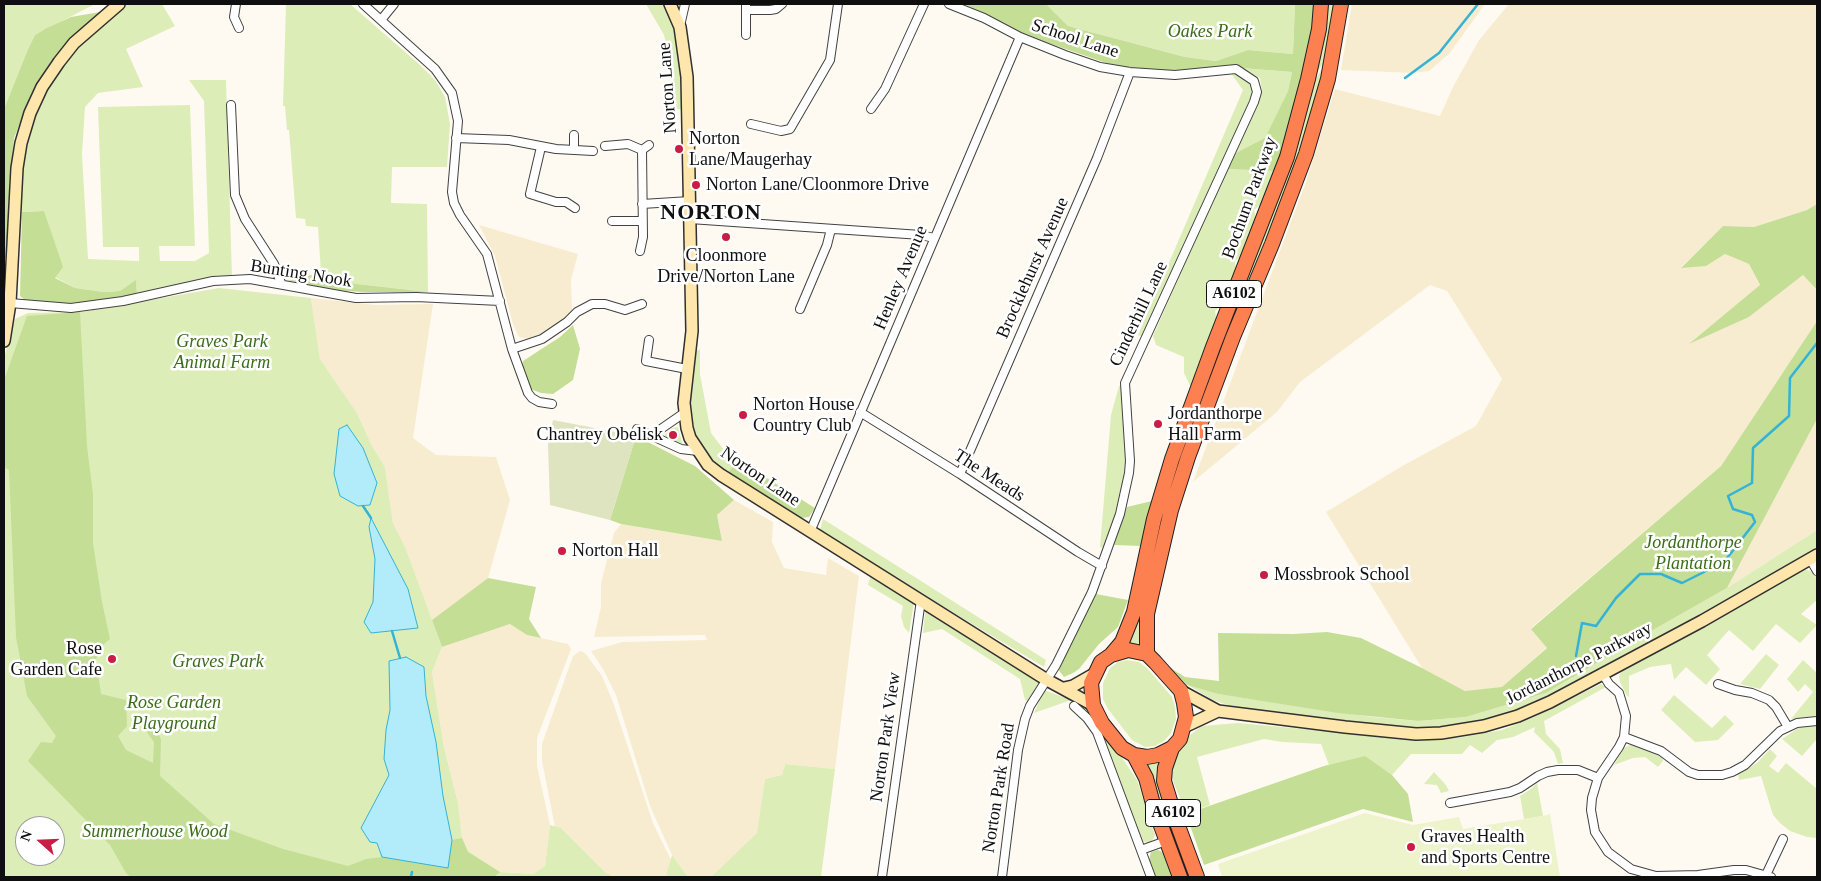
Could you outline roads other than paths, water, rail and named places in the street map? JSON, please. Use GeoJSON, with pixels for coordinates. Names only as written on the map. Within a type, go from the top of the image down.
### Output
{"type":"FeatureCollection","features":[{"type":"Feature","properties":{"kind":"highway","name":"Bochum Parkway"},"geometry":{"type":"LineString","coordinates":[[1111,654],[1122,642],[1134,612],[1154,519],[1172,459],[1287,157],[1319,29],[1321,4]]}},
{"type":"Feature","properties":{"kind":"highway","name":"Bochum Parkway"},"geometry":{"type":"LineString","coordinates":[[1147,654],[1147,614],[1171,510],[1188,457],[1233,337],[1272,244],[1306,154],[1331,64],[1341,4]]}},
{"type":"Feature","properties":{"kind":"highway"},"geometry":{"type":"LineString","coordinates":[[1128,650],[1147,654],[1181,691],[1186,711],[1184,726],[1180,739],[1172,748],[1158,755],[1146,757],[1134,755],[1122,748],[1102,723],[1093,705],[1091,683],[1101,662],[1111,654],[1128,650]]}},
{"type":"Feature","properties":{"kind":"highway","name":"A6102"},"geometry":{"type":"LineString","coordinates":[[1172,748],[1165,768],[1165,786],[1197,877]]}},
{"type":"Feature","properties":{"kind":"highway","name":"A6102"},"geometry":{"type":"LineString","coordinates":[[1134,755],[1146,778],[1166,841],[1180,877]]}},
{"type":"Feature","properties":{"kind":"street"},"geometry":{"type":"LineString","coordinates":[[4,341],[10,303],[8,262],[17,168],[21,143],[30,113],[42,88],[58,62],[74,44],[119,4]]}},
{"type":"Feature","properties":{"kind":"street"},"geometry":{"type":"LineString","coordinates":[[236,4],[234,17],[239,28]]}},
{"type":"Feature","properties":{"kind":"street"},"geometry":{"type":"LineString","coordinates":[[363,4],[435,70],[447,85],[454,99],[458,121],[452,192],[454,203],[487,254],[512,349],[528,393],[539,402],[552,404]]}},
{"type":"Feature","properties":{"kind":"street"},"geometry":{"type":"LineString","coordinates":[[381,20],[394,4]]}},
{"type":"Feature","properties":{"kind":"street","name":"Norton Lane"},"geometry":{"type":"LineString","coordinates":[[670,4],[680,27],[687,77],[692,331],[684,413],[690,438],[708,465],[721,475],[1047,680],[1093,705]]}},
{"type":"Feature","properties":{"kind":"street"},"geometry":{"type":"LineString","coordinates":[[680,27],[685,4]]}},
{"type":"Feature","properties":{"kind":"street"},"geometry":{"type":"LineString","coordinates":[[746,35],[746,7],[770,10],[776,9],[782,4]]}},
{"type":"Feature","properties":{"kind":"street"},"geometry":{"type":"LineString","coordinates":[[751,124],[781,131],[786,131],[790,128],[830,60],[838,4]]}},
{"type":"Feature","properties":{"kind":"street"},"geometry":{"type":"LineString","coordinates":[[872,109],[885,89],[924,4]]}},
{"type":"Feature","properties":{"kind":"street","name":"School Lane"},"geometry":{"type":"LineString","coordinates":[[949,4],[984,18],[1020,37],[1100,67],[1130,72],[1175,75],[1236,69],[1254,81]]}},
{"type":"Feature","properties":{"kind":"street","name":"Henley Avenue"},"geometry":{"type":"LineString","coordinates":[[810,532],[1020,37]]}},
{"type":"Feature","properties":{"kind":"street","name":"Brocklehurst Avenue"},"geometry":{"type":"LineString","coordinates":[[960,474],[1097,158],[1130,72]]}},
{"type":"Feature","properties":{"kind":"street","name":"Cinderhill Lane"},"geometry":{"type":"LineString","coordinates":[[1047,680],[1092,592],[1120,514],[1130,461],[1125,383],[1254,102],[1257,92],[1254,81]]}},
{"type":"Feature","properties":{"kind":"street"},"geometry":{"type":"LineString","coordinates":[[232,105],[235,195],[245,219],[274,264],[281,283]]}},
{"type":"Feature","properties":{"kind":"street"},"geometry":{"type":"LineString","coordinates":[[574,135],[574,149]]}},
{"type":"Feature","properties":{"kind":"street"},"geometry":{"type":"LineString","coordinates":[[456,138],[516,141],[541,147],[592,151]]}},
{"type":"Feature","properties":{"kind":"street"},"geometry":{"type":"LineString","coordinates":[[605,146],[628,144],[645,147],[640,251]]}},
{"type":"Feature","properties":{"kind":"street"},"geometry":{"type":"LineString","coordinates":[[541,147],[530,194],[556,202],[566,202],[575,208]]}},
{"type":"Feature","properties":{"kind":"street"},"geometry":{"type":"LineString","coordinates":[[642,204],[690,201]]}},
{"type":"Feature","properties":{"kind":"street"},"geometry":{"type":"LineString","coordinates":[[690,219],[920,235],[934,238]]}},
{"type":"Feature","properties":{"kind":"street"},"geometry":{"type":"LineString","coordinates":[[612,221],[642,221]]}},
{"type":"Feature","properties":{"kind":"street"},"geometry":{"type":"LineString","coordinates":[[800,309],[823,255],[831,229]]}},
{"type":"Feature","properties":{"kind":"street","name":"Bunting Nook"},"geometry":{"type":"LineString","coordinates":[[10,303],[71,308],[123,301],[213,282],[250,279],[281,283],[322,293],[356,298],[416,297],[500,301]]}},
{"type":"Feature","properties":{"kind":"street"},"geometry":{"type":"LineString","coordinates":[[512,349],[542,339],[567,322],[577,312],[592,304],[599,303],[625,310],[642,304]]}},
{"type":"Feature","properties":{"kind":"street"},"geometry":{"type":"LineString","coordinates":[[649,340],[646,361],[687,369]]}},
{"type":"Feature","properties":{"kind":"street","name":"The Meads"},"geometry":{"type":"LineString","coordinates":[[860,412],[1102,566]]}},
{"type":"Feature","properties":{"kind":"street"},"geometry":{"type":"LineString","coordinates":[[656,436],[658,431],[684,413]]}},
{"type":"Feature","properties":{"kind":"street"},"geometry":{"type":"LineString","coordinates":[[637,428],[681,449],[698,451]]}},
{"type":"Feature","properties":{"kind":"street"},"geometry":{"type":"LineString","coordinates":[[1814,557],[1817,571]]}},
{"type":"Feature","properties":{"kind":"street","name":"Jordanthorpe Parkway"},"geometry":{"type":"LineString","coordinates":[[1181,691],[1218,712],[1391,733],[1441,733],[1484,726],[1518,716],[1550,702],[1702,621],[1814,557]]}},
{"type":"Feature","properties":{"kind":"street","name":"Norton Park View"},"geometry":{"type":"LineString","coordinates":[[882,877],[921,600]]}},
{"type":"Feature","properties":{"kind":"street"},"geometry":{"type":"LineString","coordinates":[[1602,673],[1609,684],[1619,693],[1626,716],[1624,736],[1619,747],[1598,778],[1592,798],[1591,810],[1595,832],[1608,852],[1619,862],[1644,874],[1664,877],[1699,876],[1734,870],[1746,870],[1769,876],[1783,839]]}},
{"type":"Feature","properties":{"kind":"street"},"geometry":{"type":"LineString","coordinates":[[1064,688],[1073,686],[1094,674]]}},
{"type":"Feature","properties":{"kind":"street","name":"Norton Park Road"},"geometry":{"type":"LineString","coordinates":[[1002,877],[1022,729],[1030,706],[1047,680]]}},
{"type":"Feature","properties":{"kind":"street"},"geometry":{"type":"LineString","coordinates":[[1718,684],[1752,693],[1769,700],[1776,707],[1788,727]]}},
{"type":"Feature","properties":{"kind":"street"},"geometry":{"type":"LineString","coordinates":[[1074,706],[1087,718],[1097,732],[1151,877]]}},
{"type":"Feature","properties":{"kind":"street","name":"Jordanthorpe Parkway"},"geometry":{"type":"LineString","coordinates":[[1184,726],[1218,712]]}},
{"type":"Feature","properties":{"kind":"street"},"geometry":{"type":"LineString","coordinates":[[1624,736],[1660,751],[1689,772],[1698,775],[1716,775],[1732,772],[1745,765],[1756,757],[1773,736],[1788,727],[1797,723],[1817,721]]}},
{"type":"Feature","properties":{"kind":"street"},"geometry":{"type":"LineString","coordinates":[[1450,803],[1510,792],[1538,776],[1558,770],[1578,770],[1598,778]]}},
{"type":"Feature","properties":{"kind":"street"},"geometry":{"type":"LineString","coordinates":[[1141,850],[1166,841]]}},
{"type":"Feature","properties":{"kind":"water"},"geometry":{"type":"Polygon","coordinates":[[[347,425],[363,448],[377,483],[370,505],[358,506],[340,496],[334,474],[339,429],[347,425]]]}},
{"type":"Feature","properties":{"kind":"water"},"geometry":{"type":"Polygon","coordinates":[[[371,518],[408,589],[418,628],[371,633],[364,622],[373,602],[375,559],[369,527],[371,518]]]}},
{"type":"Feature","properties":{"kind":"water"},"geometry":{"type":"Polygon","coordinates":[[[406,657],[424,667],[426,696],[436,742],[443,796],[452,840],[448,868],[382,857],[377,843],[370,842],[361,828],[389,775],[384,759],[386,730],[390,710],[389,661],[406,657]]]}},
{"type":"Feature","properties":{"kind":"waterway"},"geometry":{"type":"LineString","coordinates":[[1405,78],[1439,53],[1478,4]]}},
{"type":"Feature","properties":{"kind":"waterway"},"geometry":{"type":"LineString","coordinates":[[1576,656],[1582,623],[1596,626],[1616,598],[1640,574],[1661,574],[1682,583],[1724,562],[1755,522],[1752,515],[1733,509],[1728,496],[1752,483],[1753,448],[1789,416],[1790,378],[1817,343]]}},
{"type":"Feature","properties":{"kind":"waterway"},"geometry":{"type":"LineString","coordinates":[[363,506],[371,518]]}},
{"type":"Feature","properties":{"kind":"waterway"},"geometry":{"type":"LineString","coordinates":[[392,631],[400,658]]}},
{"type":"Feature","properties":{"kind":"waterway"},"geometry":{"type":"LineString","coordinates":[[411,877],[412,872]]}},
{"type":"Feature","properties":{"kind":"place","name":"Norton Lane/Maugerhay"},"geometry":{"type":"Point","coordinates":[679,149]}},
{"type":"Feature","properties":{"kind":"place","name":"Norton Lane/Cloonmore Drive"},"geometry":{"type":"Point","coordinates":[696,185]}},
{"type":"Feature","properties":{"kind":"place","name":"Cloonmore Drive/Norton Lane"},"geometry":{"type":"Point","coordinates":[726,237]}},
{"type":"Feature","properties":{"kind":"place","name":"Norton House Country Club"},"geometry":{"type":"Point","coordinates":[743,415]}},
{"type":"Feature","properties":{"kind":"place","name":"Jordanthorpe Hall Farm"},"geometry":{"type":"Point","coordinates":[1158,424]}},
{"type":"Feature","properties":{"kind":"place","name":"Chantrey Obelisk"},"geometry":{"type":"Point","coordinates":[673,435]}},
{"type":"Feature","properties":{"kind":"place","name":"Norton Hall"},"geometry":{"type":"Point","coordinates":[562,551]}},
{"type":"Feature","properties":{"kind":"place","name":"Mossbrook School"},"geometry":{"type":"Point","coordinates":[1264,575]}},
{"type":"Feature","properties":{"kind":"place","name":"Rose Garden Cafe"},"geometry":{"type":"Point","coordinates":[112,659]}},
{"type":"Feature","properties":{"kind":"place","name":"Graves Health and Sports Centre"},"geometry":{"type":"Point","coordinates":[1411,847]}},
{"type":"Feature","properties":{"kind":"district","name":"NORTON"},"geometry":{"type":"Point","coordinates":[711,213]}},
{"type":"Feature","properties":{"kind":"park label","name":"Oakes Park"},"geometry":{"type":"Point","coordinates":[1210,32]}},
{"type":"Feature","properties":{"kind":"park label","name":"Graves Park Animal Farm"},"geometry":{"type":"Point","coordinates":[222,352]}},
{"type":"Feature","properties":{"kind":"park label","name":"Jordanthorpe Plantation"},"geometry":{"type":"Point","coordinates":[1693,553]}},
{"type":"Feature","properties":{"kind":"park label","name":"Graves Park"},"geometry":{"type":"Point","coordinates":[218,662]}},
{"type":"Feature","properties":{"kind":"park label","name":"Rose Garden Playground"},"geometry":{"type":"Point","coordinates":[174,713]}},
{"type":"Feature","properties":{"kind":"park label","name":"Summerhouse Wood"},"geometry":{"type":"Point","coordinates":[155,832]}}]}
